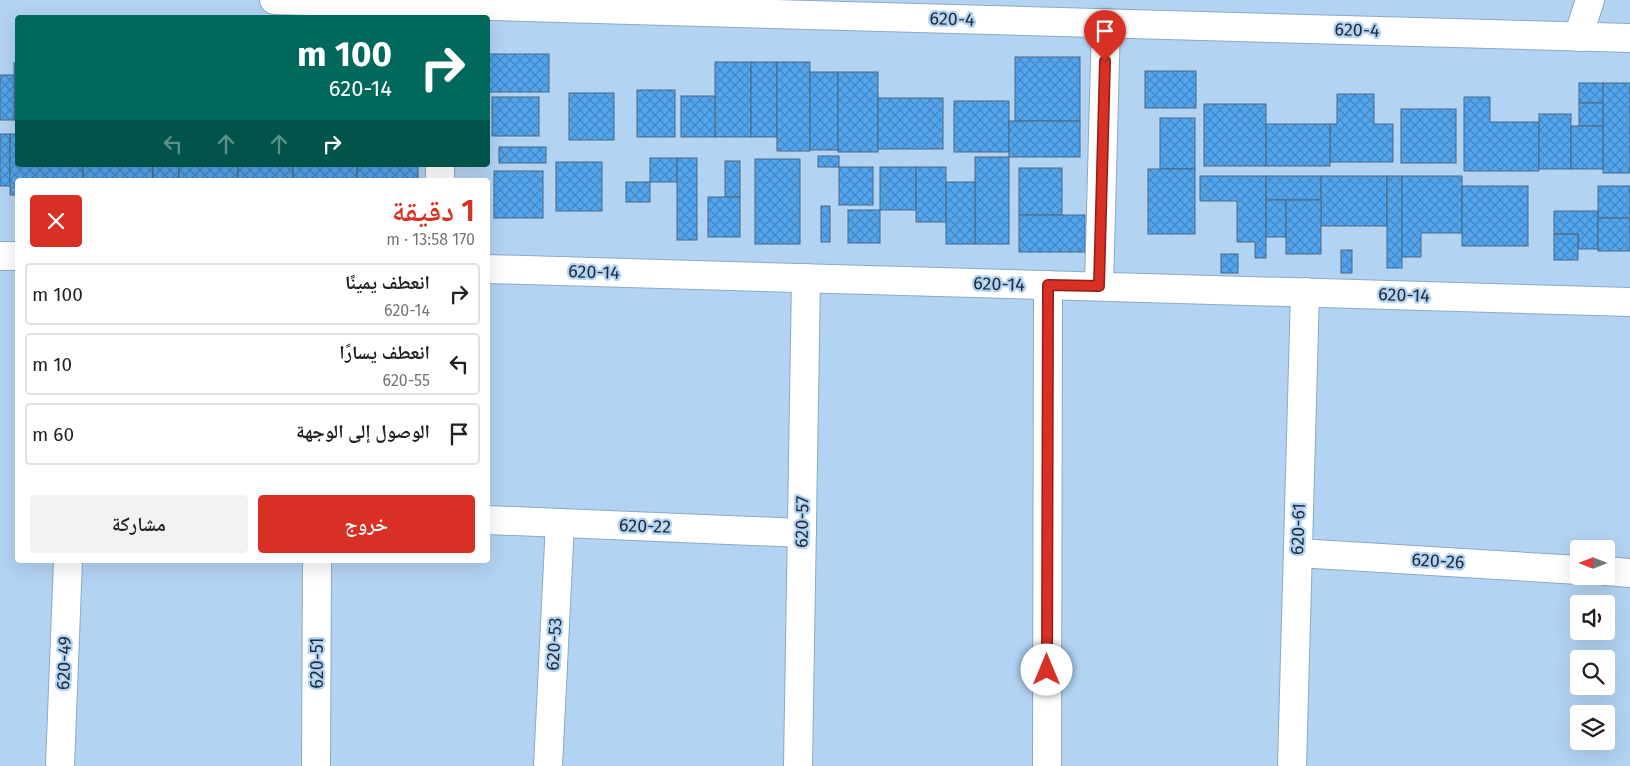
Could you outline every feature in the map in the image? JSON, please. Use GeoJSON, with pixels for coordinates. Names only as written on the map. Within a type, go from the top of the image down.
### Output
{"type":"FeatureCollection","features":[{"type":"Feature","properties":{"kind":"street","name":"620-4"},"geometry":{"type":"LineString","coordinates":[[274,0],[442,11],[520,3],[814,8],[1106,23],[1630,38]]}},
{"type":"Feature","properties":{"kind":"street"},"geometry":{"type":"LineString","coordinates":[[1578,36],[1590,0]]}},
{"type":"Feature","properties":{"kind":"street"},"geometry":{"type":"LineString","coordinates":[[1099,286],[1106,23]]}},
{"type":"Feature","properties":{"kind":"street"},"geometry":{"type":"LineString","coordinates":[[0,256],[15,256]]}},
{"type":"Feature","properties":{"kind":"street","name":"620-14"},"geometry":{"type":"LineString","coordinates":[[490,269],[1630,302]]}},
{"type":"Feature","properties":{"kind":"street","name":"620-57"},"geometry":{"type":"LineString","coordinates":[[798,766],[806,278]]}},
{"type":"Feature","properties":{"kind":"street"},"geometry":{"type":"LineString","coordinates":[[1047,766],[1048,285]]}},
{"type":"Feature","properties":{"kind":"street","name":"620-61"},"geometry":{"type":"LineString","coordinates":[[1292,766],[1306,292]]}},
{"type":"Feature","properties":{"kind":"street","name":"620-22"},"geometry":{"type":"LineString","coordinates":[[490,520],[802,533]]}},
{"type":"Feature","properties":{"kind":"street","name":"620-53"},"geometry":{"type":"LineString","coordinates":[[548,766],[560,523]]}},
{"type":"Feature","properties":{"kind":"street","name":"620-26"},"geometry":{"type":"LineString","coordinates":[[1298,553],[1570,569]]}},
{"type":"Feature","properties":{"kind":"street","name":"620-49"},"geometry":{"type":"LineString","coordinates":[[60,766],[68,563]]}},
{"type":"Feature","properties":{"kind":"street","name":"620-51"},"geometry":{"type":"LineString","coordinates":[[316,766],[318,563]]}},
{"type":"Feature","properties":{"kind":"street"},"geometry":{"type":"LineString","coordinates":[[1615,572],[1630,573]]}},
{"type":"Feature","properties":{"kind":"building"},"geometry":{"type":"Polygon","coordinates":[[[490,54],[549,54],[549,92],[490,92],[490,54]]]}},
{"type":"Feature","properties":{"kind":"building"},"geometry":{"type":"Polygon","coordinates":[[[1015,57],[1080,57],[1080,121],[1015,121],[1015,57]]]}},
{"type":"Feature","properties":{"kind":"building"},"geometry":{"type":"Polygon","coordinates":[[[715,62],[751,62],[751,137],[715,137],[715,62]]]}},
{"type":"Feature","properties":{"kind":"building"},"geometry":{"type":"Polygon","coordinates":[[[751,62],[777,62],[777,137],[751,137],[751,62]]]}},
{"type":"Feature","properties":{"kind":"building"},"geometry":{"type":"Polygon","coordinates":[[[777,62],[810,62],[810,151],[777,151],[777,62]]]}},
{"type":"Feature","properties":{"kind":"building"},"geometry":{"type":"Polygon","coordinates":[[[14,63],[15,63],[15,120],[14,63]]]}},
{"type":"Feature","properties":{"kind":"building"},"geometry":{"type":"Polygon","coordinates":[[[1145,71],[1196,71],[1196,108],[1145,108],[1145,71]]]}},
{"type":"Feature","properties":{"kind":"building"},"geometry":{"type":"Polygon","coordinates":[[[810,72],[838,72],[838,150],[810,150],[810,72]]]}},
{"type":"Feature","properties":{"kind":"building"},"geometry":{"type":"Polygon","coordinates":[[[838,72],[878,72],[878,152],[838,152],[838,72]]]}},
{"type":"Feature","properties":{"kind":"building"},"geometry":{"type":"Polygon","coordinates":[[[0,75],[14,75],[14,120],[0,120],[0,75]]]}},
{"type":"Feature","properties":{"kind":"building"},"geometry":{"type":"Polygon","coordinates":[[[1579,83],[1603,83],[1603,103],[1579,103],[1579,83]]]}},
{"type":"Feature","properties":{"kind":"building"},"geometry":{"type":"Polygon","coordinates":[[[1603,83],[1630,83],[1630,173],[1603,173],[1603,83]]]}},
{"type":"Feature","properties":{"kind":"building"},"geometry":{"type":"Polygon","coordinates":[[[637,90],[675,90],[675,137],[637,137],[637,90]]]}},
{"type":"Feature","properties":{"kind":"building"},"geometry":{"type":"Polygon","coordinates":[[[569,93],[614,93],[614,140],[569,140],[569,93]]]}},
{"type":"Feature","properties":{"kind":"building"},"geometry":{"type":"Polygon","coordinates":[[[1337,94],[1374,94],[1374,124],[1393,124],[1393,162],[1330,162],[1330,124],[1337,124],[1337,94]]]}},
{"type":"Feature","properties":{"kind":"building"},"geometry":{"type":"Polygon","coordinates":[[[681,96],[715,96],[715,137],[681,137],[681,96]]]}},
{"type":"Feature","properties":{"kind":"building"},"geometry":{"type":"Polygon","coordinates":[[[492,97],[539,97],[539,136],[492,136],[492,97]]]}},
{"type":"Feature","properties":{"kind":"building"},"geometry":{"type":"Polygon","coordinates":[[[1464,97],[1490,97],[1490,122],[1539,122],[1539,171],[1464,171],[1464,97]]]}},
{"type":"Feature","properties":{"kind":"building"},"geometry":{"type":"Polygon","coordinates":[[[878,98],[943,98],[943,149],[878,149],[878,98]]]}},
{"type":"Feature","properties":{"kind":"building"},"geometry":{"type":"Polygon","coordinates":[[[954,101],[1009,101],[1009,152],[954,152],[954,101]]]}},
{"type":"Feature","properties":{"kind":"building"},"geometry":{"type":"Polygon","coordinates":[[[1579,103],[1603,103],[1603,126],[1579,126],[1579,103]]]}},
{"type":"Feature","properties":{"kind":"building"},"geometry":{"type":"Polygon","coordinates":[[[1204,104],[1266,104],[1266,166],[1204,166],[1204,104]]]}},
{"type":"Feature","properties":{"kind":"building"},"geometry":{"type":"Polygon","coordinates":[[[1401,109],[1456,109],[1456,163],[1401,163],[1401,109]]]}},
{"type":"Feature","properties":{"kind":"building"},"geometry":{"type":"Polygon","coordinates":[[[1539,114],[1571,114],[1571,169],[1539,169],[1539,114]]]}},
{"type":"Feature","properties":{"kind":"building"},"geometry":{"type":"Polygon","coordinates":[[[1160,118],[1195,118],[1195,169],[1160,169],[1160,118]]]}},
{"type":"Feature","properties":{"kind":"building"},"geometry":{"type":"Polygon","coordinates":[[[1009,121],[1080,121],[1080,157],[1009,157],[1009,121]]]}},
{"type":"Feature","properties":{"kind":"building"},"geometry":{"type":"Polygon","coordinates":[[[1266,124],[1330,124],[1330,166],[1266,166],[1266,124]]]}},
{"type":"Feature","properties":{"kind":"building"},"geometry":{"type":"Polygon","coordinates":[[[1571,126],[1603,126],[1603,169],[1571,169],[1571,126]]]}},
{"type":"Feature","properties":{"kind":"building"},"geometry":{"type":"Polygon","coordinates":[[[0,134],[10,134],[10,186],[0,186],[0,134]]]}},
{"type":"Feature","properties":{"kind":"building"},"geometry":{"type":"Polygon","coordinates":[[[10,134],[15,134],[15,167],[83,167],[83,178],[15,178],[15,195],[10,195],[10,134]]]}},
{"type":"Feature","properties":{"kind":"building"},"geometry":{"type":"Polygon","coordinates":[[[499,147],[546,147],[546,163],[499,163],[499,147]]]}},
{"type":"Feature","properties":{"kind":"building"},"geometry":{"type":"Polygon","coordinates":[[[818,156],[839,156],[839,167],[818,167],[818,156]]]}},
{"type":"Feature","properties":{"kind":"building"},"geometry":{"type":"Polygon","coordinates":[[[975,157],[1009,157],[1009,244],[975,244],[975,157]]]}},
{"type":"Feature","properties":{"kind":"building"},"geometry":{"type":"Polygon","coordinates":[[[650,158],[677,158],[677,182],[650,182],[650,158]]]}},
{"type":"Feature","properties":{"kind":"building"},"geometry":{"type":"Polygon","coordinates":[[[677,158],[697,158],[697,240],[677,240],[677,158]]]}},
{"type":"Feature","properties":{"kind":"building"},"geometry":{"type":"Polygon","coordinates":[[[755,159],[800,159],[800,244],[755,244],[755,159]]]}},
{"type":"Feature","properties":{"kind":"building"},"geometry":{"type":"Polygon","coordinates":[[[725,161],[740,161],[740,197],[725,197],[725,161]]]}},
{"type":"Feature","properties":{"kind":"building"},"geometry":{"type":"Polygon","coordinates":[[[556,162],[602,162],[602,211],[556,211],[556,162]]]}},
{"type":"Feature","properties":{"kind":"building"},"geometry":{"type":"Polygon","coordinates":[[[83,167],[153,167],[153,178],[83,178],[83,167]]]}},
{"type":"Feature","properties":{"kind":"building"},"geometry":{"type":"Polygon","coordinates":[[[153,167],[179,167],[179,178],[153,178],[153,167]]]}},
{"type":"Feature","properties":{"kind":"building"},"geometry":{"type":"Polygon","coordinates":[[[179,167],[238,167],[238,178],[179,178],[179,167]]]}},
{"type":"Feature","properties":{"kind":"building"},"geometry":{"type":"Polygon","coordinates":[[[238,167],[293,167],[293,178],[238,178],[238,167]]]}},
{"type":"Feature","properties":{"kind":"building"},"geometry":{"type":"Polygon","coordinates":[[[293,167],[357,167],[357,178],[293,178],[293,167]]]}},
{"type":"Feature","properties":{"kind":"building"},"geometry":{"type":"Polygon","coordinates":[[[357,167],[418,167],[418,178],[357,178],[357,167]]]}},
{"type":"Feature","properties":{"kind":"building"},"geometry":{"type":"Polygon","coordinates":[[[839,167],[873,167],[873,205],[839,205],[839,167]]]}},
{"type":"Feature","properties":{"kind":"building"},"geometry":{"type":"Polygon","coordinates":[[[880,167],[916,167],[916,210],[880,210],[880,167]]]}},
{"type":"Feature","properties":{"kind":"building"},"geometry":{"type":"Polygon","coordinates":[[[916,167],[946,167],[946,222],[916,222],[916,167]]]}},
{"type":"Feature","properties":{"kind":"building"},"geometry":{"type":"Polygon","coordinates":[[[1019,168],[1062,168],[1062,215],[1019,215],[1019,168]]]}},
{"type":"Feature","properties":{"kind":"building"},"geometry":{"type":"Polygon","coordinates":[[[1148,169],[1195,169],[1195,234],[1148,234],[1148,169]]]}},
{"type":"Feature","properties":{"kind":"building"},"geometry":{"type":"Polygon","coordinates":[[[494,171],[543,171],[543,218],[494,218],[494,171]]]}},
{"type":"Feature","properties":{"kind":"building"},"geometry":{"type":"Polygon","coordinates":[[[1200,176],[1266,176],[1266,258],[1255,258],[1255,242],[1237,242],[1237,201],[1200,201],[1200,176]]]}},
{"type":"Feature","properties":{"kind":"building"},"geometry":{"type":"Polygon","coordinates":[[[1266,176],[1321,176],[1321,200],[1266,200],[1266,176]]]}},
{"type":"Feature","properties":{"kind":"building"},"geometry":{"type":"Polygon","coordinates":[[[1321,176],[1387,176],[1387,226],[1321,226],[1321,176]]]}},
{"type":"Feature","properties":{"kind":"building"},"geometry":{"type":"Polygon","coordinates":[[[1387,176],[1402,176],[1402,268],[1387,268],[1387,176]]]}},
{"type":"Feature","properties":{"kind":"building"},"geometry":{"type":"Polygon","coordinates":[[[1402,176],[1462,176],[1462,233],[1421,233],[1421,257],[1402,257],[1402,176]]]}},
{"type":"Feature","properties":{"kind":"building"},"geometry":{"type":"Polygon","coordinates":[[[626,182],[650,182],[650,202],[626,202],[626,182]]]}},
{"type":"Feature","properties":{"kind":"building"},"geometry":{"type":"Polygon","coordinates":[[[946,182],[975,182],[975,244],[946,244],[946,182]]]}},
{"type":"Feature","properties":{"kind":"building"},"geometry":{"type":"Polygon","coordinates":[[[1462,186],[1528,186],[1528,246],[1462,246],[1462,186]]]}},
{"type":"Feature","properties":{"kind":"building"},"geometry":{"type":"Polygon","coordinates":[[[1598,186],[1630,186],[1630,218],[1598,218],[1598,186]]]}},
{"type":"Feature","properties":{"kind":"building"},"geometry":{"type":"Polygon","coordinates":[[[708,197],[740,197],[740,237],[708,237],[708,197]]]}},
{"type":"Feature","properties":{"kind":"building"},"geometry":{"type":"Polygon","coordinates":[[[1266,200],[1286,200],[1286,237],[1266,237],[1266,200]]]}},
{"type":"Feature","properties":{"kind":"building"},"geometry":{"type":"Polygon","coordinates":[[[1286,200],[1321,200],[1321,254],[1286,254],[1286,200]]]}},
{"type":"Feature","properties":{"kind":"building"},"geometry":{"type":"Polygon","coordinates":[[[821,206],[830,206],[830,242],[821,242],[821,206]]]}},
{"type":"Feature","properties":{"kind":"building"},"geometry":{"type":"Polygon","coordinates":[[[848,210],[880,210],[880,243],[848,243],[848,210]]]}},
{"type":"Feature","properties":{"kind":"building"},"geometry":{"type":"Polygon","coordinates":[[[1554,211],[1598,211],[1598,249],[1578,249],[1578,234],[1554,234],[1554,211]]]}},
{"type":"Feature","properties":{"kind":"building"},"geometry":{"type":"Polygon","coordinates":[[[1019,215],[1085,215],[1085,252],[1019,252],[1019,215]]]}},
{"type":"Feature","properties":{"kind":"building"},"geometry":{"type":"Polygon","coordinates":[[[1598,218],[1630,218],[1630,251],[1598,251],[1598,218]]]}},
{"type":"Feature","properties":{"kind":"building"},"geometry":{"type":"Polygon","coordinates":[[[1554,234],[1578,234],[1578,260],[1554,260],[1554,234]]]}},
{"type":"Feature","properties":{"kind":"building"},"geometry":{"type":"Polygon","coordinates":[[[1341,250],[1352,250],[1352,273],[1341,273],[1341,250]]]}},
{"type":"Feature","properties":{"kind":"building"},"geometry":{"type":"Polygon","coordinates":[[[1221,254],[1238,254],[1238,273],[1221,273],[1221,254]]]}},
{"type":"Feature","properties":{"kind":"route"},"geometry":{"type":"LineString","coordinates":[[1047,670],[1048,285],[1099,286],[1105,61]]}}]}
